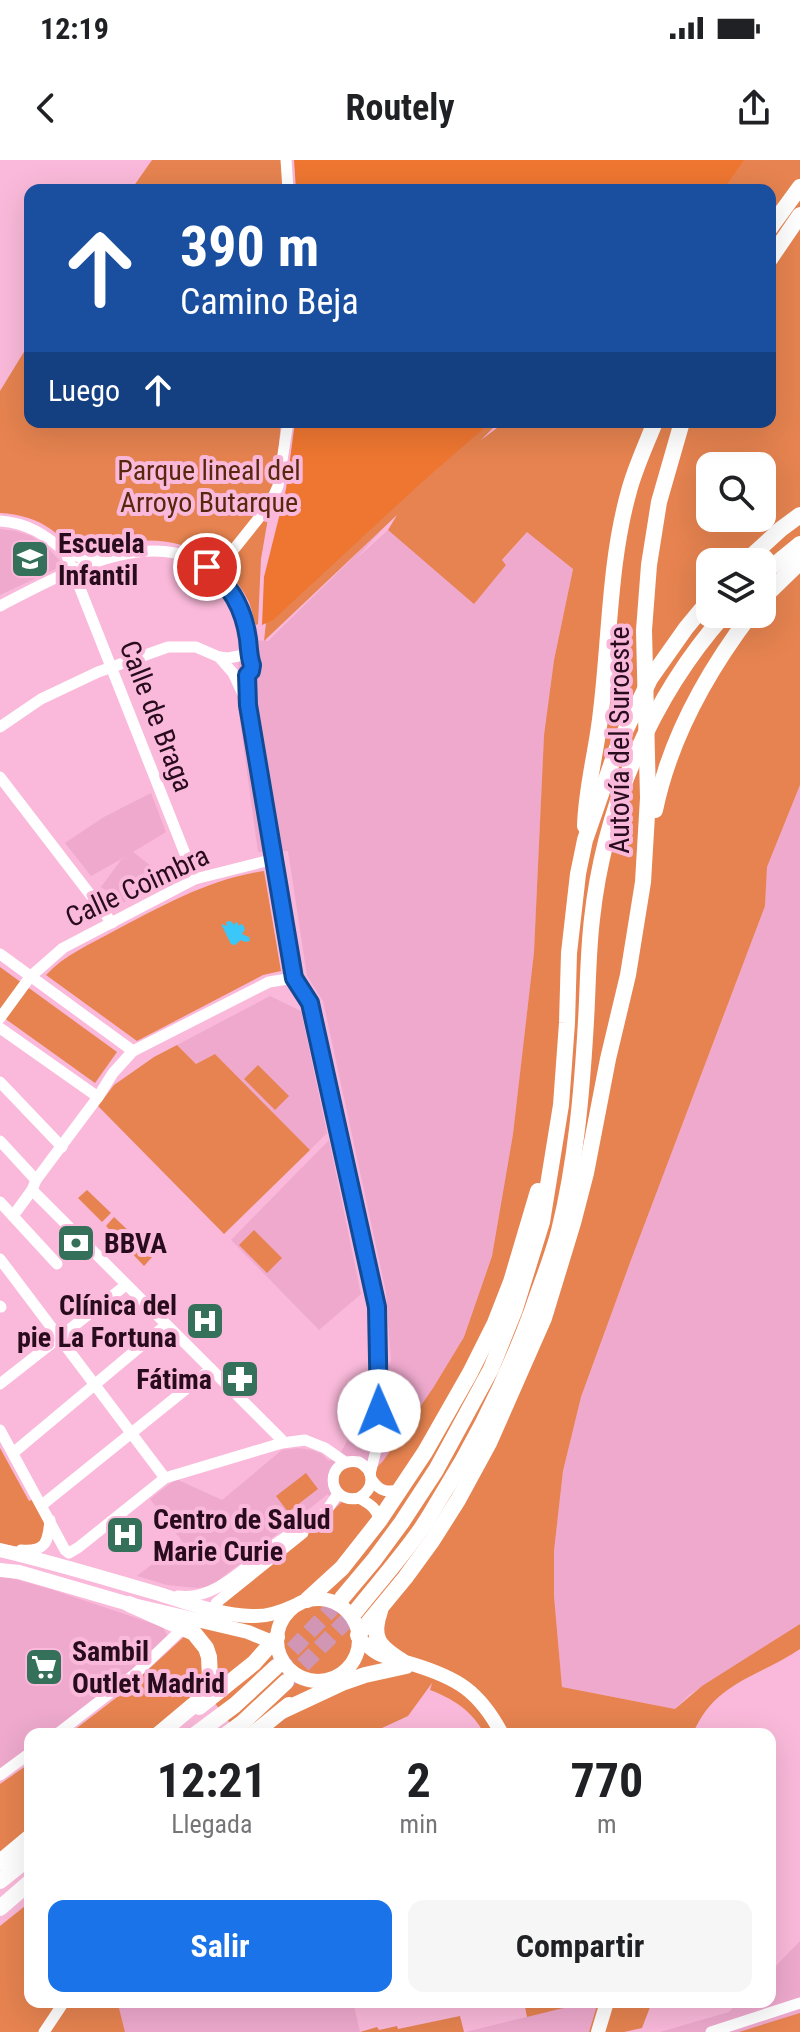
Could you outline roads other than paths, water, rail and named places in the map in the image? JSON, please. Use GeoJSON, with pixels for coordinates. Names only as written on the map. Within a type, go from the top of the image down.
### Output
{"type":"FeatureCollection","features":[{"type":"Feature","properties":{"kind":"highway"},"geometry":{"type":"LineString","coordinates":[[776,220],[800,187]]}},
{"type":"Feature","properties":{"kind":"highway"},"geometry":{"type":"LineString","coordinates":[[776,250],[800,215]]}},
{"type":"Feature","properties":{"kind":"highway","name":"Autovía del Suroeste"},"geometry":{"type":"LineString","coordinates":[[585,840],[585,803],[599,735],[615,558],[629,491],[653,428]]}},
{"type":"Feature","properties":{"kind":"highway","name":"Autovía del Suroeste"},"geometry":{"type":"LineString","coordinates":[[608,1059],[628,975],[643,882],[648,798],[644,630],[649,565],[659,502],[680,428]]}},
{"type":"Feature","properties":{"kind":"highway"},"geometry":{"type":"LineString","coordinates":[[760,548],[800,515]]}},
{"type":"Feature","properties":{"kind":"highway"},"geometry":{"type":"LineString","coordinates":[[776,564],[800,544]]}},
{"type":"Feature","properties":{"kind":"highway"},"geometry":{"type":"LineString","coordinates":[[776,585],[800,562]]}},
{"type":"Feature","properties":{"kind":"highway"},"geometry":{"type":"LineString","coordinates":[[342,1598],[402,1522],[436,1470],[491,1369],[515,1309],[542,1222],[561,1105],[569,953],[585,840],[617,748],[650,679],[696,616]]}},
{"type":"Feature","properties":{"kind":"highway"},"geometry":{"type":"LineString","coordinates":[[356,1611],[417,1534],[465,1458],[514,1359],[551,1257],[559,1229],[580,1108],[592,919],[606,841],[634,759],[651,722],[672,685],[713,628]]}},
{"type":"Feature","properties":{"kind":"highway"},"geometry":{"type":"LineString","coordinates":[[643,882],[659,790],[673,749],[691,709],[740,628]]}},
{"type":"Feature","properties":{"kind":"highway"},"geometry":{"type":"LineString","coordinates":[[559,1229],[574,1193],[595,1100],[608,1059]]}},
{"type":"Feature","properties":{"kind":"highway"},"geometry":{"type":"LineString","coordinates":[[358,1636],[432,1541],[458,1500],[489,1443],[544,1318],[586,1173],[608,1059]]}},
{"type":"Feature","properties":{"kind":"highway"},"geometry":{"type":"LineString","coordinates":[[301,1603],[342,1568],[379,1521],[470,1373],[511,1282],[537,1194],[551,1128],[561,1105]]}},
{"type":"Feature","properties":{"kind":"highway"},"geometry":{"type":"LineString","coordinates":[[129,1604],[194,1633],[209,1657],[210,1677],[203,1694],[168,1728]]}},
{"type":"Feature","properties":{"kind":"highway"},"geometry":{"type":"LineString","coordinates":[[381,1608],[376,1627],[377,1639],[385,1651],[410,1665]]}},
{"type":"Feature","properties":{"kind":"highway"},"geometry":{"type":"LineString","coordinates":[[169,1728],[222,1690],[276,1641]]}},
{"type":"Feature","properties":{"kind":"highway"},"geometry":{"type":"LineString","coordinates":[[282,1711],[342,1683],[410,1665]]}},
{"type":"Feature","properties":{"kind":"highway"},"geometry":{"type":"LineString","coordinates":[[204,1728],[235,1705],[276,1667]]}},
{"type":"Feature","properties":{"kind":"highway"},"geometry":{"type":"LineString","coordinates":[[261,1728],[330,1677]]}},
{"type":"Feature","properties":{"kind":"highway"},"geometry":{"type":"LineString","coordinates":[[235,1728],[286,1682]]}},
{"type":"Feature","properties":{"kind":"highway"},"geometry":{"type":"LineString","coordinates":[[0,1862],[24,1842]]}},
{"type":"Feature","properties":{"kind":"highway"},"geometry":{"type":"LineString","coordinates":[[0,1881],[24,1862]]}},
{"type":"Feature","properties":{"kind":"highway"},"geometry":{"type":"LineString","coordinates":[[3,1905],[24,1887]]}},
{"type":"Feature","properties":{"kind":"highway"},"geometry":{"type":"LineString","coordinates":[[3,1905],[24,1893]]}},
{"type":"Feature","properties":{"kind":"main road"},"geometry":{"type":"LineString","coordinates":[[0,1550],[192,1604],[251,1616],[279,1613],[301,1603],[325,1600],[342,1607],[353,1620],[358,1636],[353,1660],[330,1677]]}},
{"type":"Feature","properties":{"kind":"main road"},"geometry":{"type":"LineString","coordinates":[[0,1570],[39,1577],[129,1604],[276,1641]]}},
{"type":"Feature","properties":{"kind":"main road"},"geometry":{"type":"LineString","coordinates":[[301,1603],[281,1622],[276,1641],[283,1661],[293,1672],[307,1679],[379,1666],[410,1665]]}},
{"type":"Feature","properties":{"kind":"main road"},"geometry":{"type":"LineString","coordinates":[[358,1636],[379,1656],[461,1683],[481,1702],[498,1728]]}},
{"type":"Feature","properties":{"kind":"main road"},"geometry":{"type":"LineString","coordinates":[[598,2032],[605,2008]]}},
{"type":"Feature","properties":{"kind":"street"},"geometry":{"type":"LineString","coordinates":[[286,160],[288,184]]}},
{"type":"Feature","properties":{"kind":"street"},"geometry":{"type":"LineString","coordinates":[[215,573],[270,504],[278,486],[287,428]]}},
{"type":"Feature","properties":{"kind":"street"},"geometry":{"type":"LineString","coordinates":[[0,521],[38,530],[66,553],[104,560]]}},
{"type":"Feature","properties":{"kind":"street"},"geometry":{"type":"LineString","coordinates":[[0,606],[74,570],[136,551],[157,551],[182,555],[207,567],[233,593],[241,609],[251,669],[247,675],[248,705],[294,978],[310,1003],[377,1307],[378,1442],[371,1477],[368,1491],[359,1498],[348,1499],[338,1494],[333,1483],[339,1465],[359,1462],[366,1466],[371,1477],[379,1489],[387,1492],[402,1488]]}},
{"type":"Feature","properties":{"kind":"street","name":"Calle de Braga"},"geometry":{"type":"LineString","coordinates":[[66,553],[195,879]]}},
{"type":"Feature","properties":{"kind":"street"},"geometry":{"type":"LineString","coordinates":[[0,727],[41,699],[112,667],[168,647],[196,647],[219,657],[244,655],[250,660]]}},
{"type":"Feature","properties":{"kind":"street"},"geometry":{"type":"LineString","coordinates":[[236,656],[230,664],[248,705]]}},
{"type":"Feature","properties":{"kind":"street"},"geometry":{"type":"LineString","coordinates":[[219,657],[233,673],[247,675]]}},
{"type":"Feature","properties":{"kind":"street"},"geometry":{"type":"LineString","coordinates":[[0,777],[112,923]]}},
{"type":"Feature","properties":{"kind":"street","name":"Calle Coimbra"},"geometry":{"type":"LineString","coordinates":[[0,1018],[30,977],[63,948],[195,879],[274,859]]}},
{"type":"Feature","properties":{"kind":"street"},"geometry":{"type":"LineString","coordinates":[[0,954],[133,1051]]}},
{"type":"Feature","properties":{"kind":"street"},"geometry":{"type":"LineString","coordinates":[[13,1216],[113,1073],[133,1051],[269,982],[294,978]]}},
{"type":"Feature","properties":{"kind":"street"},"geometry":{"type":"LineString","coordinates":[[0,1028],[98,1097]]}},
{"type":"Feature","properties":{"kind":"street"},"geometry":{"type":"LineString","coordinates":[[0,1082],[62,1147]]}},
{"type":"Feature","properties":{"kind":"street"},"geometry":{"type":"LineString","coordinates":[[0,1141],[34,1185],[126,1285],[282,1443]]}},
{"type":"Feature","properties":{"kind":"street"},"geometry":{"type":"LineString","coordinates":[[0,1202],[57,1264]]}},
{"type":"Feature","properties":{"kind":"street"},"geometry":{"type":"LineString","coordinates":[[0,1259],[165,1478]]}},
{"type":"Feature","properties":{"kind":"street"},"geometry":{"type":"LineString","coordinates":[[0,1384],[126,1285]]}},
{"type":"Feature","properties":{"kind":"street"},"geometry":{"type":"LineString","coordinates":[[13,1453],[166,1325]]}},
{"type":"Feature","properties":{"kind":"street"},"geometry":{"type":"LineString","coordinates":[[42,1505],[211,1369]]}},
{"type":"Feature","properties":{"kind":"street"},"geometry":{"type":"LineString","coordinates":[[0,1430],[69,1553],[165,1478],[282,1443],[305,1440],[325,1448],[345,1462]]}},
{"type":"Feature","properties":{"kind":"street"},"geometry":{"type":"LineString","coordinates":[[359,1462],[378,1442]]}},
{"type":"Feature","properties":{"kind":"street"},"geometry":{"type":"LineString","coordinates":[[216,1603],[316,1523],[338,1494]]}},
{"type":"Feature","properties":{"kind":"street"},"geometry":{"type":"LineString","coordinates":[[359,1498],[375,1508],[379,1521]]}},
{"type":"Feature","properties":{"kind":"street"},"geometry":{"type":"LineString","coordinates":[[0,1550],[39,1550],[48,1537],[50,1519]]}},
{"type":"Feature","properties":{"kind":"street"},"geometry":{"type":"LineString","coordinates":[[153,1593],[189,1598],[209,1593],[288,1535],[316,1523]]}},
{"type":"Feature","properties":{"kind":"street"},"geometry":{"type":"LineString","coordinates":[[76,1549],[83,1566],[114,1582]]}},
{"type":"Feature","properties":{"kind":"street"},"geometry":{"type":"LineString","coordinates":[[0,1577],[39,1577]]}},
{"type":"Feature","properties":{"kind":"street"},"geometry":{"type":"LineString","coordinates":[[65,1728],[136,1673],[178,1633]]}},
{"type":"Feature","properties":{"kind":"street"},"geometry":{"type":"LineString","coordinates":[[0,1775],[24,1757]]}},
{"type":"Feature","properties":{"kind":"street"},"geometry":{"type":"LineString","coordinates":[[711,2032],[800,2003]]}},
{"type":"Feature","properties":{"kind":"street"},"geometry":{"type":"LineString","coordinates":[[44,2032],[60,2008]]}},
{"type":"Feature","properties":{"kind":"water"},"geometry":{"type":"Polygon","coordinates":[[[226,922],[234,925],[236,922],[238,926],[243,925],[245,929],[242,934],[250,941],[231,944],[221,924],[227,926],[226,922]]]}},
{"type":"Feature","properties":{"kind":"tunnel"},"geometry":{"type":"LineString","coordinates":[[276,1667],[342,1598]]}},
{"type":"Feature","properties":{"kind":"tunnel"},"geometry":{"type":"LineString","coordinates":[[286,1682],[356,1611]]}},
{"type":"Feature","properties":{"kind":"place","name":"Escuela Infantil"},"geometry":{"type":"Point","coordinates":[30,559]}},
{"type":"Feature","properties":{"kind":"place","name":"BBVA"},"geometry":{"type":"Point","coordinates":[76,1243]}},
{"type":"Feature","properties":{"kind":"place","name":"Clínica del pie La Fortuna"},"geometry":{"type":"Point","coordinates":[205,1321]}},
{"type":"Feature","properties":{"kind":"place","name":"Fátima"},"geometry":{"type":"Point","coordinates":[240,1379]}},
{"type":"Feature","properties":{"kind":"place","name":"Centro de Salud Marie Curie"},"geometry":{"type":"Point","coordinates":[125,1535]}},
{"type":"Feature","properties":{"kind":"place","name":"Sambil Outlet Madrid"},"geometry":{"type":"Point","coordinates":[44,1667]}},
{"type":"Feature","properties":{"kind":"park label","name":"Parque lineal del Arroyo Butarque"},"geometry":{"type":"Point","coordinates":[209,486]}}]}
